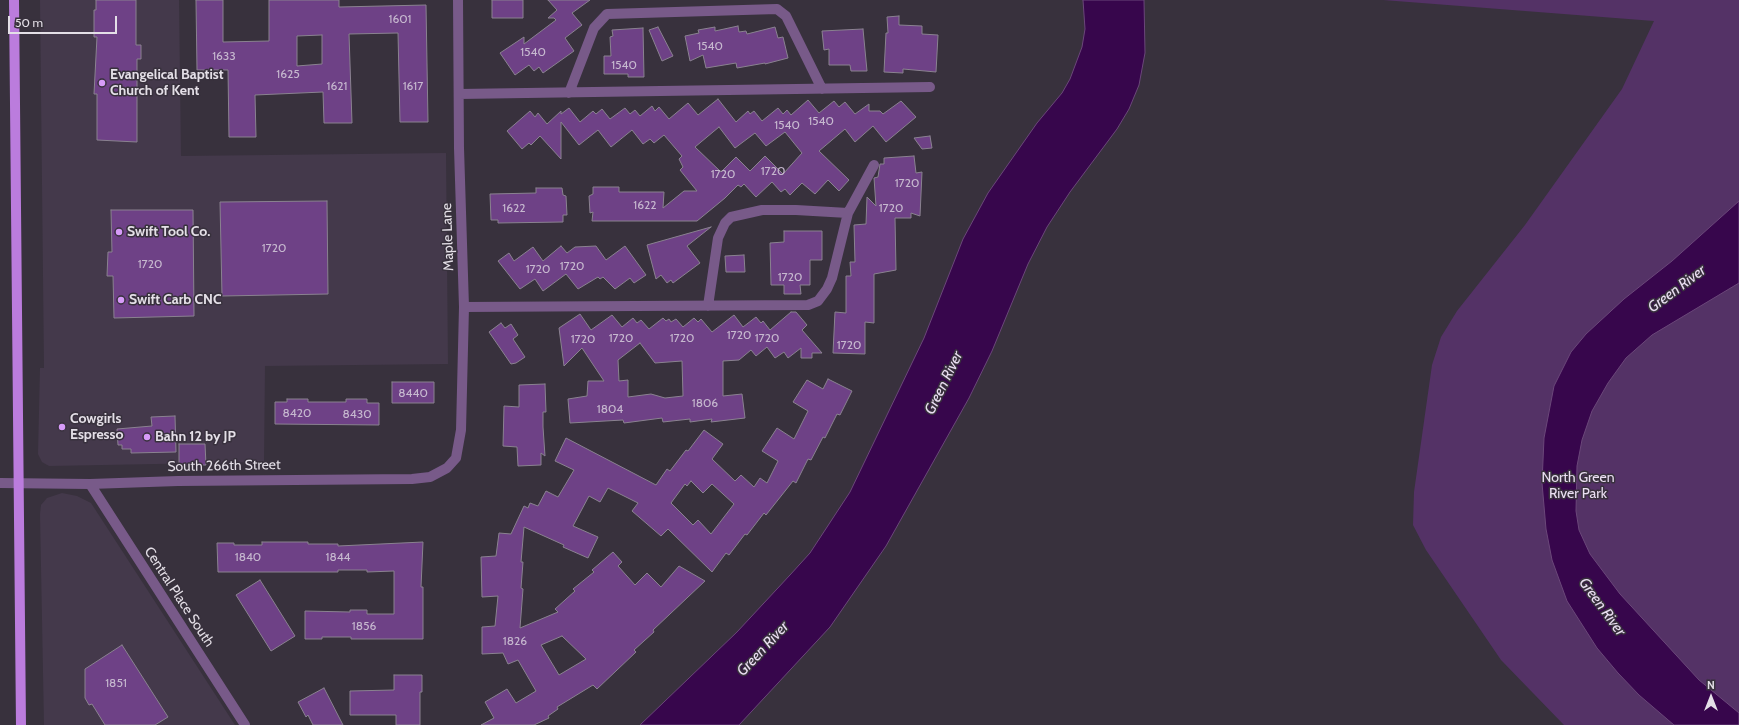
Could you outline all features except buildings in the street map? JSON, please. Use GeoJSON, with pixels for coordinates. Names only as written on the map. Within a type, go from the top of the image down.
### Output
{"type":"FeatureCollection","features":[{"type":"Feature","properties":{"kind":"main road"},"geometry":{"type":"LineString","coordinates":[[14,0],[21,725]]}},
{"type":"Feature","properties":{"kind":"street","name":"Maple Lane"},"geometry":{"type":"LineString","coordinates":[[447,468],[456,458],[461,433],[464,307],[458,0]]}},
{"type":"Feature","properties":{"kind":"street"},"geometry":{"type":"LineString","coordinates":[[569,92],[594,28],[607,14],[778,10],[786,16],[822,89]]}},
{"type":"Feature","properties":{"kind":"street"},"geometry":{"type":"LineString","coordinates":[[459,94],[930,87]]}},
{"type":"Feature","properties":{"kind":"street"},"geometry":{"type":"LineString","coordinates":[[464,307],[808,305],[818,301],[827,289],[832,278],[848,213],[874,165]]}},
{"type":"Feature","properties":{"kind":"street"},"geometry":{"type":"LineString","coordinates":[[708,306],[718,238],[725,223],[731,217],[762,210],[848,213]]}},
{"type":"Feature","properties":{"kind":"street","name":"South 266th Street"},"geometry":{"type":"LineString","coordinates":[[0,483],[90,484],[178,481],[412,479],[430,477],[447,468]]}},
{"type":"Feature","properties":{"kind":"street","name":"Central Place South"},"geometry":{"type":"LineString","coordinates":[[90,484],[245,725]]}},
{"type":"Feature","properties":{"kind":"shaded area"},"geometry":{"type":"Polygon","coordinates":[[[40,0],[179,0],[181,156],[446,153],[448,364],[265,366],[264,462],[49,466],[42,462],[38,454],[40,368],[44,368],[40,0]]]}},
{"type":"Feature","properties":{"kind":"shaded area"},"geometry":{"type":"Polygon","coordinates":[[[62,493],[77,496],[91,503],[235,725],[44,725],[40,514],[41,505],[47,498],[62,493]]]}},
{"type":"Feature","properties":{"kind":"green space","name":"North Green River Park"},"geometry":{"type":"Polygon","coordinates":[[[1383,0],[1739,0],[1739,725],[1564,725],[1501,660],[1426,550],[1413,525],[1414,492],[1432,365],[1441,337],[1457,311],[1525,225],[1622,89],[1654,21],[1383,0]]]}},
{"type":"Feature","properties":{"kind":"water","name":"Green River"},"geometry":{"type":"Polygon","coordinates":[[[1083,0],[1144,0],[1145,53],[1139,85],[1129,109],[1117,129],[1070,192],[1047,227],[1028,264],[992,351],[969,398],[886,546],[830,627],[739,725],[640,725],[737,632],[810,553],[850,492],[924,338],[963,239],[988,193],[1037,123],[1062,93],[1070,79],[1082,47],[1085,29],[1083,0]]]}},
{"type":"Feature","properties":{"kind":"water","name":"Green River"},"geometry":{"type":"Polygon","coordinates":[[[1739,201],[1739,283],[1652,335],[1626,358],[1608,383],[1592,411],[1582,440],[1577,466],[1576,511],[1579,530],[1590,554],[1620,594],[1699,680],[1739,713],[1739,725],[1674,725],[1639,695],[1618,673],[1597,648],[1567,601],[1552,560],[1546,529],[1542,483],[1544,438],[1554,386],[1571,352],[1586,334],[1624,299],[1672,261],[1739,201]]]}},
{"type":"Feature","properties":{"kind":"place","name":"Evangelical Baptist Church of Kent"},"geometry":{"type":"Point","coordinates":[102,83]}},
{"type":"Feature","properties":{"kind":"place","name":"Swift Tool Co."},"geometry":{"type":"Point","coordinates":[119,232]}},
{"type":"Feature","properties":{"kind":"place","name":"Swift Carb CNC"},"geometry":{"type":"Point","coordinates":[121,300]}},
{"type":"Feature","properties":{"kind":"place","name":"Cowgirls Espresso"},"geometry":{"type":"Point","coordinates":[62,427]}},
{"type":"Feature","properties":{"kind":"place","name":"Bahn 12 by JP"},"geometry":{"type":"Point","coordinates":[147,437]}}]}
